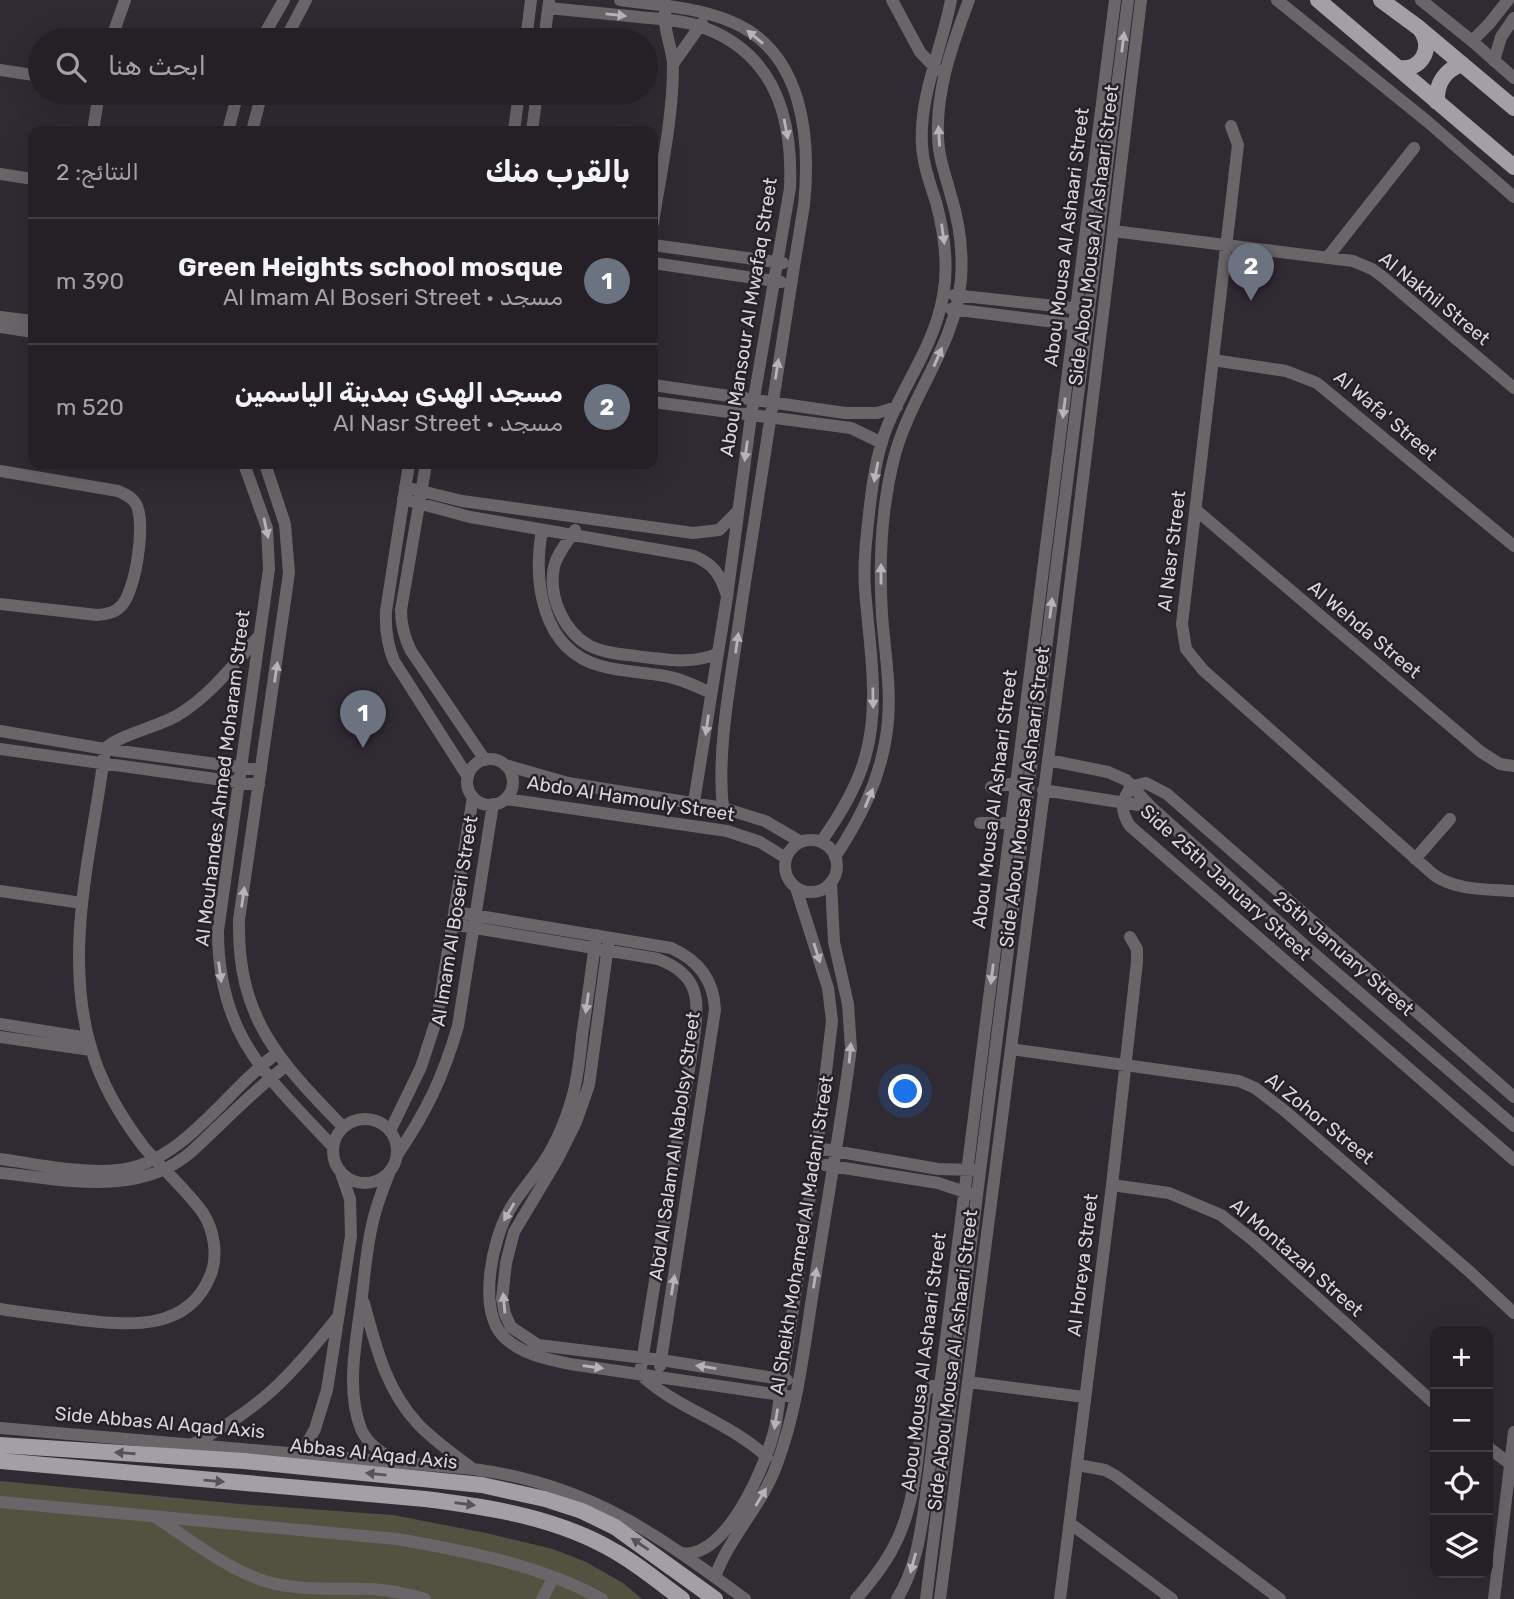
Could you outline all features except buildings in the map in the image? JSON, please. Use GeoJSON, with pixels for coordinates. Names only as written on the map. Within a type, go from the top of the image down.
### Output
{"type":"FeatureCollection","features":[{"type":"Feature","properties":{"kind":"main road"},"geometry":{"type":"LineString","coordinates":[[1318,0],[1514,167]]}},
{"type":"Feature","properties":{"kind":"main road"},"geometry":{"type":"LineString","coordinates":[[1381,0],[1419,28],[1514,108]]}},
{"type":"Feature","properties":{"kind":"main road"},"geometry":{"type":"LineString","coordinates":[[1398,68],[1415,66],[1423,58],[1426,42],[1419,28]]}},
{"type":"Feature","properties":{"kind":"main road"},"geometry":{"type":"LineString","coordinates":[[1437,102],[1442,78],[1451,69],[1462,64]]}},
{"type":"Feature","properties":{"kind":"main road","name":"Abbas Al Aqad Axis"},"geometry":{"type":"LineString","coordinates":[[0,1445],[245,1455],[409,1471],[482,1485],[545,1499],[582,1511],[615,1527],[675,1559],[715,1599]]}},
{"type":"Feature","properties":{"kind":"main road"},"geometry":{"type":"LineString","coordinates":[[18,1463],[15,1453],[23,1446]]}},
{"type":"Feature","properties":{"kind":"main road"},"geometry":{"type":"LineString","coordinates":[[0,1461],[425,1499],[495,1509],[576,1533],[616,1551],[682,1599]]}},
{"type":"Feature","properties":{"kind":"street"},"geometry":{"type":"LineString","coordinates":[[115,28],[125,0]]}},
{"type":"Feature","properties":{"kind":"street"},"geometry":{"type":"LineString","coordinates":[[268,28],[284,0]]}},
{"type":"Feature","properties":{"kind":"street"},"geometry":{"type":"LineString","coordinates":[[291,28],[306,0]]}},
{"type":"Feature","properties":{"kind":"street"},"geometry":{"type":"LineString","coordinates":[[528,28],[531,0]]}},
{"type":"Feature","properties":{"kind":"street","name":"Abou Mansour Al Mwafaq Street"},"geometry":{"type":"LineString","coordinates":[[621,0],[707,13],[733,22],[759,39],[784,66],[796,93],[806,134],[804,205],[750,545],[721,763],[723,808]]}},
{"type":"Feature","properties":{"kind":"street"},"geometry":{"type":"LineString","coordinates":[[892,0],[920,52],[933,68],[945,75]]}},
{"type":"Feature","properties":{"kind":"street"},"geometry":{"type":"LineString","coordinates":[[821,842],[842,811],[855,784],[866,757],[871,734],[873,697],[864,586],[865,554],[870,504],[882,443],[925,353],[944,294],[944,242],[941,221],[926,173],[922,145],[923,123],[933,68],[951,0]]}},
{"type":"Feature","properties":{"kind":"street"},"geometry":{"type":"LineString","coordinates":[[835,858],[860,819],[872,792],[886,736],[889,677],[882,618],[881,558],[893,464],[902,432],[933,370],[957,310],[960,295],[961,250],[939,150],[939,103],[954,40],[969,0]]}},
{"type":"Feature","properties":{"kind":"street","name":"Abou Mousa Al Ashaari Street"},"geometry":{"type":"LineString","coordinates":[[897,1599],[910,1574],[928,1518],[1082,309],[1115,0]]}},
{"type":"Feature","properties":{"kind":"street","name":"Abou Mousa Al Ashaari Street"},"geometry":{"type":"LineString","coordinates":[[1082,309],[1128,0]]}},
{"type":"Feature","properties":{"kind":"street","name":"Side Abou Mousa Al Ashaari Street"},"geometry":{"type":"LineString","coordinates":[[940,1599],[1048,760],[1141,0]]}},
{"type":"Feature","properties":{"kind":"street"},"geometry":{"type":"LineString","coordinates":[[1277,0],[1428,122],[1514,197]]}},
{"type":"Feature","properties":{"kind":"street"},"geometry":{"type":"LineString","coordinates":[[1421,0],[1472,40],[1514,78]]}},
{"type":"Feature","properties":{"kind":"street"},"geometry":{"type":"LineString","coordinates":[[1472,40],[1508,0]]}},
{"type":"Feature","properties":{"kind":"street"},"geometry":{"type":"LineString","coordinates":[[545,28],[548,4]]}},
{"type":"Feature","properties":{"kind":"street","name":"Abou Mansour Al Mwafaq Street"},"geometry":{"type":"LineString","coordinates":[[548,4],[700,26],[726,37],[741,47],[766,74],[780,104],[787,132],[791,168],[786,208],[751,416],[727,597],[694,802]]}},
{"type":"Feature","properties":{"kind":"street"},"geometry":{"type":"LineString","coordinates":[[658,189],[673,64],[664,20],[666,6]]}},
{"type":"Feature","properties":{"kind":"street"},"geometry":{"type":"LineString","coordinates":[[673,64],[707,13]]}},
{"type":"Feature","properties":{"kind":"street"},"geometry":{"type":"LineString","coordinates":[[1494,61],[1501,37],[1514,18]]}},
{"type":"Feature","properties":{"kind":"street"},"geometry":{"type":"LineString","coordinates":[[0,70],[28,74]]}},
{"type":"Feature","properties":{"kind":"street"},"geometry":{"type":"LineString","coordinates":[[94,126],[97,105]]}},
{"type":"Feature","properties":{"kind":"street"},"geometry":{"type":"LineString","coordinates":[[229,126],[235,105]]}},
{"type":"Feature","properties":{"kind":"street"},"geometry":{"type":"LineString","coordinates":[[253,126],[259,105]]}},
{"type":"Feature","properties":{"kind":"street"},"geometry":{"type":"LineString","coordinates":[[515,126],[517,105]]}},
{"type":"Feature","properties":{"kind":"street"},"geometry":{"type":"LineString","coordinates":[[533,126],[535,105]]}},
{"type":"Feature","properties":{"kind":"street","name":"Al Nasr Street"},"geometry":{"type":"LineString","coordinates":[[1231,126],[1238,145],[1182,624],[1186,649],[1192,660],[1415,859],[1446,883],[1514,891]]}},
{"type":"Feature","properties":{"kind":"street"},"geometry":{"type":"LineString","coordinates":[[1327,258],[1414,148]]}},
{"type":"Feature","properties":{"kind":"street"},"geometry":{"type":"LineString","coordinates":[[0,174],[28,178]]}},
{"type":"Feature","properties":{"kind":"street","name":"Al Nakhil Street"},"geometry":{"type":"LineString","coordinates":[[1114,231],[1362,264],[1383,276],[1514,388]]}},
{"type":"Feature","properties":{"kind":"street"},"geometry":{"type":"LineString","coordinates":[[658,246],[794,265]]}},
{"type":"Feature","properties":{"kind":"street"},"geometry":{"type":"LineString","coordinates":[[658,264],[792,283]]}},
{"type":"Feature","properties":{"kind":"street"},"geometry":{"type":"LineString","coordinates":[[944,294],[1082,309]]}},
{"type":"Feature","properties":{"kind":"street"},"geometry":{"type":"LineString","coordinates":[[941,308],[1080,325]]}},
{"type":"Feature","properties":{"kind":"street"},"geometry":{"type":"LineString","coordinates":[[0,317],[28,320]]}},
{"type":"Feature","properties":{"kind":"street","name":"Abou Mousa Al Ashaari Street"},"geometry":{"type":"LineString","coordinates":[[1003,927],[996,885],[1011,823],[1026,657],[1048,488],[1080,325]]}},
{"type":"Feature","properties":{"kind":"street"},"geometry":{"type":"LineString","coordinates":[[0,327],[28,331]]}},
{"type":"Feature","properties":{"kind":"street","name":"Al Wafa' Street"},"geometry":{"type":"LineString","coordinates":[[1213,360],[1286,371],[1317,383],[1514,545]]}},
{"type":"Feature","properties":{"kind":"street"},"geometry":{"type":"LineString","coordinates":[[658,386],[864,414],[897,407]]}},
{"type":"Feature","properties":{"kind":"street"},"geometry":{"type":"LineString","coordinates":[[658,403],[851,428],[882,443]]}},
{"type":"Feature","properties":{"kind":"street","name":"Al Mouhandes Ahmed Moharam Street"},"geometry":{"type":"LineString","coordinates":[[246,469],[262,510],[270,547],[269,569],[218,931],[221,979],[230,1014],[258,1066],[333,1147]]}},
{"type":"Feature","properties":{"kind":"street","name":"Al Mouhandes Ahmed Moharam Street"},"geometry":{"type":"LineString","coordinates":[[267,469],[285,524],[289,573],[239,920],[240,949],[248,996],[263,1032],[286,1066],[344,1127]]}},
{"type":"Feature","properties":{"kind":"street"},"geometry":{"type":"LineString","coordinates":[[407,469],[386,611],[387,645],[394,662],[468,777],[468,788],[473,797],[482,803],[493,804],[506,799],[513,782],[505,765],[496,760],[485,760],[476,765],[468,777]]}},
{"type":"Feature","properties":{"kind":"street"},"geometry":{"type":"LineString","coordinates":[[425,469],[401,610],[401,624],[404,638],[485,760]]}},
{"type":"Feature","properties":{"kind":"street"},"geometry":{"type":"LineString","coordinates":[[0,471],[46,470],[118,491],[132,499],[139,514],[138,551],[132,588],[120,608],[109,614],[97,615],[0,604]]}},
{"type":"Feature","properties":{"kind":"street"},"geometry":{"type":"LineString","coordinates":[[404,493],[422,491],[462,501],[701,533],[719,530],[737,511]]}},
{"type":"Feature","properties":{"kind":"street"},"geometry":{"type":"LineString","coordinates":[[404,493],[420,505],[470,517],[694,555],[712,565],[727,597]]}},
{"type":"Feature","properties":{"kind":"street","name":"Al Wehda Street"},"geometry":{"type":"LineString","coordinates":[[1196,510],[1481,752],[1500,764],[1514,766]]}},
{"type":"Feature","properties":{"kind":"street"},"geometry":{"type":"LineString","coordinates":[[581,518],[553,568],[553,589],[559,612],[578,638],[607,652],[678,661],[692,661],[718,654]]}},
{"type":"Feature","properties":{"kind":"street"},"geometry":{"type":"LineString","coordinates":[[542,530],[539,576],[542,600],[559,639],[575,653],[599,666],[684,680],[711,693]]}},
{"type":"Feature","properties":{"kind":"street"},"geometry":{"type":"LineString","coordinates":[[733,543],[750,545]]}},
{"type":"Feature","properties":{"kind":"street"},"geometry":{"type":"LineString","coordinates":[[0,1309],[130,1324],[162,1320],[180,1313],[195,1301],[206,1286],[213,1269],[215,1250],[204,1214],[135,1135],[113,1100],[90,1044],[80,982],[82,903],[105,749],[113,742],[161,724],[189,707],[222,678],[259,636]]}},
{"type":"Feature","properties":{"kind":"street"},"geometry":{"type":"LineString","coordinates":[[715,675],[732,677]]}},
{"type":"Feature","properties":{"kind":"street"},"geometry":{"type":"LineString","coordinates":[[0,731],[105,749],[261,770]]}},
{"type":"Feature","properties":{"kind":"street"},"geometry":{"type":"LineString","coordinates":[[0,749],[259,785]]}},
{"type":"Feature","properties":{"kind":"street","name":"25th January Street"},"geometry":{"type":"LineString","coordinates":[[1048,760],[1122,777],[1151,807],[1304,945],[1514,1126]]}},
{"type":"Feature","properties":{"kind":"street","name":"Abdo Al Hamouly Street"},"geometry":{"type":"LineString","coordinates":[[505,765],[568,783],[723,808],[765,821],[802,842]]}},
{"type":"Feature","properties":{"kind":"street"},"geometry":{"type":"LineString","coordinates":[[991,787],[1016,783]]}},
{"type":"Feature","properties":{"kind":"street","name":"Side 25th January Street"},"geometry":{"type":"LineString","coordinates":[[1514,1097],[1420,1012],[1167,794],[1146,783],[1132,786],[1122,803],[1123,812],[1130,825],[1514,1160]]}},
{"type":"Feature","properties":{"kind":"street"},"geometry":{"type":"LineString","coordinates":[[1043,790],[1151,807]]}},
{"type":"Feature","properties":{"kind":"street","name":"Al Imam Al Boseri Street"},"geometry":{"type":"LineString","coordinates":[[390,1130],[411,1090],[430,1043],[443,993],[473,797]]}},
{"type":"Feature","properties":{"kind":"street","name":"Abdo Al Hamouly Street"},"geometry":{"type":"LineString","coordinates":[[506,799],[727,831],[760,842],[786,858]]}},
{"type":"Feature","properties":{"kind":"street","name":"Al Imam Al Boseri Street"},"geometry":{"type":"LineString","coordinates":[[397,1155],[429,1104],[448,1060],[464,999],[493,804]]}},
{"type":"Feature","properties":{"kind":"street"},"geometry":{"type":"LineString","coordinates":[[1415,859],[1450,819]]}},
{"type":"Feature","properties":{"kind":"street"},"geometry":{"type":"LineString","coordinates":[[980,823],[1011,823]]}},
{"type":"Feature","properties":{"kind":"street"},"geometry":{"type":"LineString","coordinates":[[802,842],[821,842],[832,851],[835,858],[836,870],[831,882],[815,892],[796,888],[785,871],[786,858],[795,845],[802,842]]}},
{"type":"Feature","properties":{"kind":"street","name":"Al Sheikh Mohamed Al Madani Street"},"geometry":{"type":"LineString","coordinates":[[675,1559],[695,1554],[731,1532],[773,1476],[786,1436],[798,1382],[848,1070],[851,1026],[834,942],[831,882]]}},
{"type":"Feature","properties":{"kind":"street","name":"Al Sheikh Mohamed Al Madani Street"},"geometry":{"type":"LineString","coordinates":[[715,1577],[731,1532],[767,1457],[774,1434],[829,1055],[831,1004],[796,888]]}},
{"type":"Feature","properties":{"kind":"street"},"geometry":{"type":"LineString","coordinates":[[0,891],[82,903]]}},
{"type":"Feature","properties":{"kind":"street","name":"Abd Al Salam Al Nabolsy Street"},"geometry":{"type":"LineString","coordinates":[[454,918],[602,943],[671,948],[686,955],[703,972],[713,993],[715,1010],[658,1377]]}},
{"type":"Feature","properties":{"kind":"street","name":"Al Horeya Street"},"geometry":{"type":"LineString","coordinates":[[1060,1599],[1137,962],[1137,949],[1130,937]]}},
{"type":"Feature","properties":{"kind":"street"},"geometry":{"type":"LineString","coordinates":[[602,943],[578,1100],[557,1160],[514,1233],[506,1263],[502,1299],[505,1314],[512,1328],[538,1345],[661,1360],[798,1382]]}},
{"type":"Feature","properties":{"kind":"street","name":"Abd Al Salam Al Nabolsy Street"},"geometry":{"type":"LineString","coordinates":[[602,943],[666,962],[685,974],[696,997],[697,1013],[640,1374]]}},
{"type":"Feature","properties":{"kind":"street"},"geometry":{"type":"LineString","coordinates":[[1288,964],[1304,945]]}},
{"type":"Feature","properties":{"kind":"street"},"geometry":{"type":"LineString","coordinates":[[1340,976],[1355,958]]}},
{"type":"Feature","properties":{"kind":"street"},"geometry":{"type":"LineString","coordinates":[[696,997],[713,993]]}},
{"type":"Feature","properties":{"kind":"street"},"geometry":{"type":"LineString","coordinates":[[1404,1031],[1420,1012]]}},
{"type":"Feature","properties":{"kind":"street"},"geometry":{"type":"LineString","coordinates":[[0,1024],[18,1033],[90,1044]]}},
{"type":"Feature","properties":{"kind":"street"},"geometry":{"type":"LineString","coordinates":[[0,1037],[18,1033]]}},
{"type":"Feature","properties":{"kind":"street","name":"Al Zohor Street"},"geometry":{"type":"LineString","coordinates":[[1011,1049],[1239,1081],[1255,1088],[1450,1254],[1514,1313]]}},
{"type":"Feature","properties":{"kind":"street"},"geometry":{"type":"LineString","coordinates":[[0,1159],[96,1171],[120,1170],[155,1159],[183,1140],[258,1066],[276,1054]]}},
{"type":"Feature","properties":{"kind":"street"},"geometry":{"type":"LineString","coordinates":[[689,1060],[707,1062]]}},
{"type":"Feature","properties":{"kind":"street"},"geometry":{"type":"LineString","coordinates":[[0,1173],[93,1182],[141,1178],[165,1169],[189,1153],[286,1066]]}},
{"type":"Feature","properties":{"kind":"street"},"geometry":{"type":"LineString","coordinates":[[578,1100],[554,1145],[501,1227],[492,1266],[490,1301],[494,1321],[504,1338],[519,1349],[570,1364],[794,1397]]}},
{"type":"Feature","properties":{"kind":"street"},"geometry":{"type":"LineString","coordinates":[[301,1454],[315,1429],[327,1390],[351,1236],[351,1199],[333,1156],[333,1147],[338,1133],[344,1127],[359,1119],[367,1119],[390,1130],[397,1155],[370,1231],[355,1353],[356,1412],[362,1432],[375,1448],[409,1471]]}},
{"type":"Feature","properties":{"kind":"street"},"geometry":{"type":"LineString","coordinates":[[817,1148],[938,1170],[973,1170]]}},
{"type":"Feature","properties":{"kind":"street"},"geometry":{"type":"LineString","coordinates":[[814,1163],[938,1183],[970,1194]]}},
{"type":"Feature","properties":{"kind":"street"},"geometry":{"type":"LineString","coordinates":[[341,1173],[356,1182],[366,1184],[375,1182],[390,1171]]}},
{"type":"Feature","properties":{"kind":"street","name":"Al Montazah Street"},"geometry":{"type":"LineString","coordinates":[[1112,1185],[1169,1193],[1221,1215],[1254,1241],[1430,1399]]}},
{"type":"Feature","properties":{"kind":"street","name":"Abou Mousa Al Ashaari Street"},"geometry":{"type":"LineString","coordinates":[[926,1599],[928,1518],[940,1384],[970,1194]]}},
{"type":"Feature","properties":{"kind":"street"},"geometry":{"type":"LineString","coordinates":[[362,1295],[386,1378],[396,1396],[421,1427],[473,1469]]}},
{"type":"Feature","properties":{"kind":"street"},"geometry":{"type":"LineString","coordinates":[[193,1444],[239,1418],[273,1392],[296,1369],[337,1318]]}},
{"type":"Feature","properties":{"kind":"street"},"geometry":{"type":"LineString","coordinates":[[640,1374],[654,1387],[741,1435],[767,1457]]}},
{"type":"Feature","properties":{"kind":"street"},"geometry":{"type":"LineString","coordinates":[[968,1382],[1084,1397]]}},
{"type":"Feature","properties":{"kind":"street"},"geometry":{"type":"LineString","coordinates":[[856,1599],[895,1545],[912,1492],[925,1392],[940,1384]]}},
{"type":"Feature","properties":{"kind":"street","name":"Side Abbas Al Aqad Axis"},"geometry":{"type":"LineString","coordinates":[[0,1428],[193,1444],[245,1455],[301,1454],[409,1471],[473,1469],[548,1485],[619,1514],[675,1559],[715,1577],[745,1599]]}},
{"type":"Feature","properties":{"kind":"street"},"geometry":{"type":"LineString","coordinates":[[1494,1599],[1514,1432]]}},
{"type":"Feature","properties":{"kind":"street"},"geometry":{"type":"LineString","coordinates":[[1493,1451],[1510,1464]]}},
{"type":"Feature","properties":{"kind":"street"},"geometry":{"type":"LineString","coordinates":[[1078,1465],[1116,1476],[1280,1599]]}},
{"type":"Feature","properties":{"kind":"street"},"geometry":{"type":"LineString","coordinates":[[0,1502],[397,1539],[454,1549],[554,1577],[602,1599]]}},
{"type":"Feature","properties":{"kind":"street"},"geometry":{"type":"LineString","coordinates":[[152,1515],[223,1561],[257,1578],[330,1590],[400,1592],[425,1599]]}},
{"type":"Feature","properties":{"kind":"street"},"geometry":{"type":"LineString","coordinates":[[905,1519],[928,1518]]}},
{"type":"Feature","properties":{"kind":"street"},"geometry":{"type":"LineString","coordinates":[[1071,1524],[1172,1599]]}},
{"type":"Feature","properties":{"kind":"street"},"geometry":{"type":"LineString","coordinates":[[542,1599],[554,1577]]}},
{"type":"Feature","properties":{"kind":"green space"},"geometry":{"type":"Polygon","coordinates":[[[0,1481],[240,1504],[393,1515],[553,1549],[586,1562],[623,1583],[642,1599],[0,1599],[0,1481]]]}},
{"type":"Feature","properties":{"kind":"place","name":"مسجد الهدى بمدينة الياسمين"},"geometry":{"type":"Point","coordinates":[1251,301]}},
{"type":"Feature","properties":{"kind":"place","name":"Green Heights school mosque"},"geometry":{"type":"Point","coordinates":[363,748]}}]}
